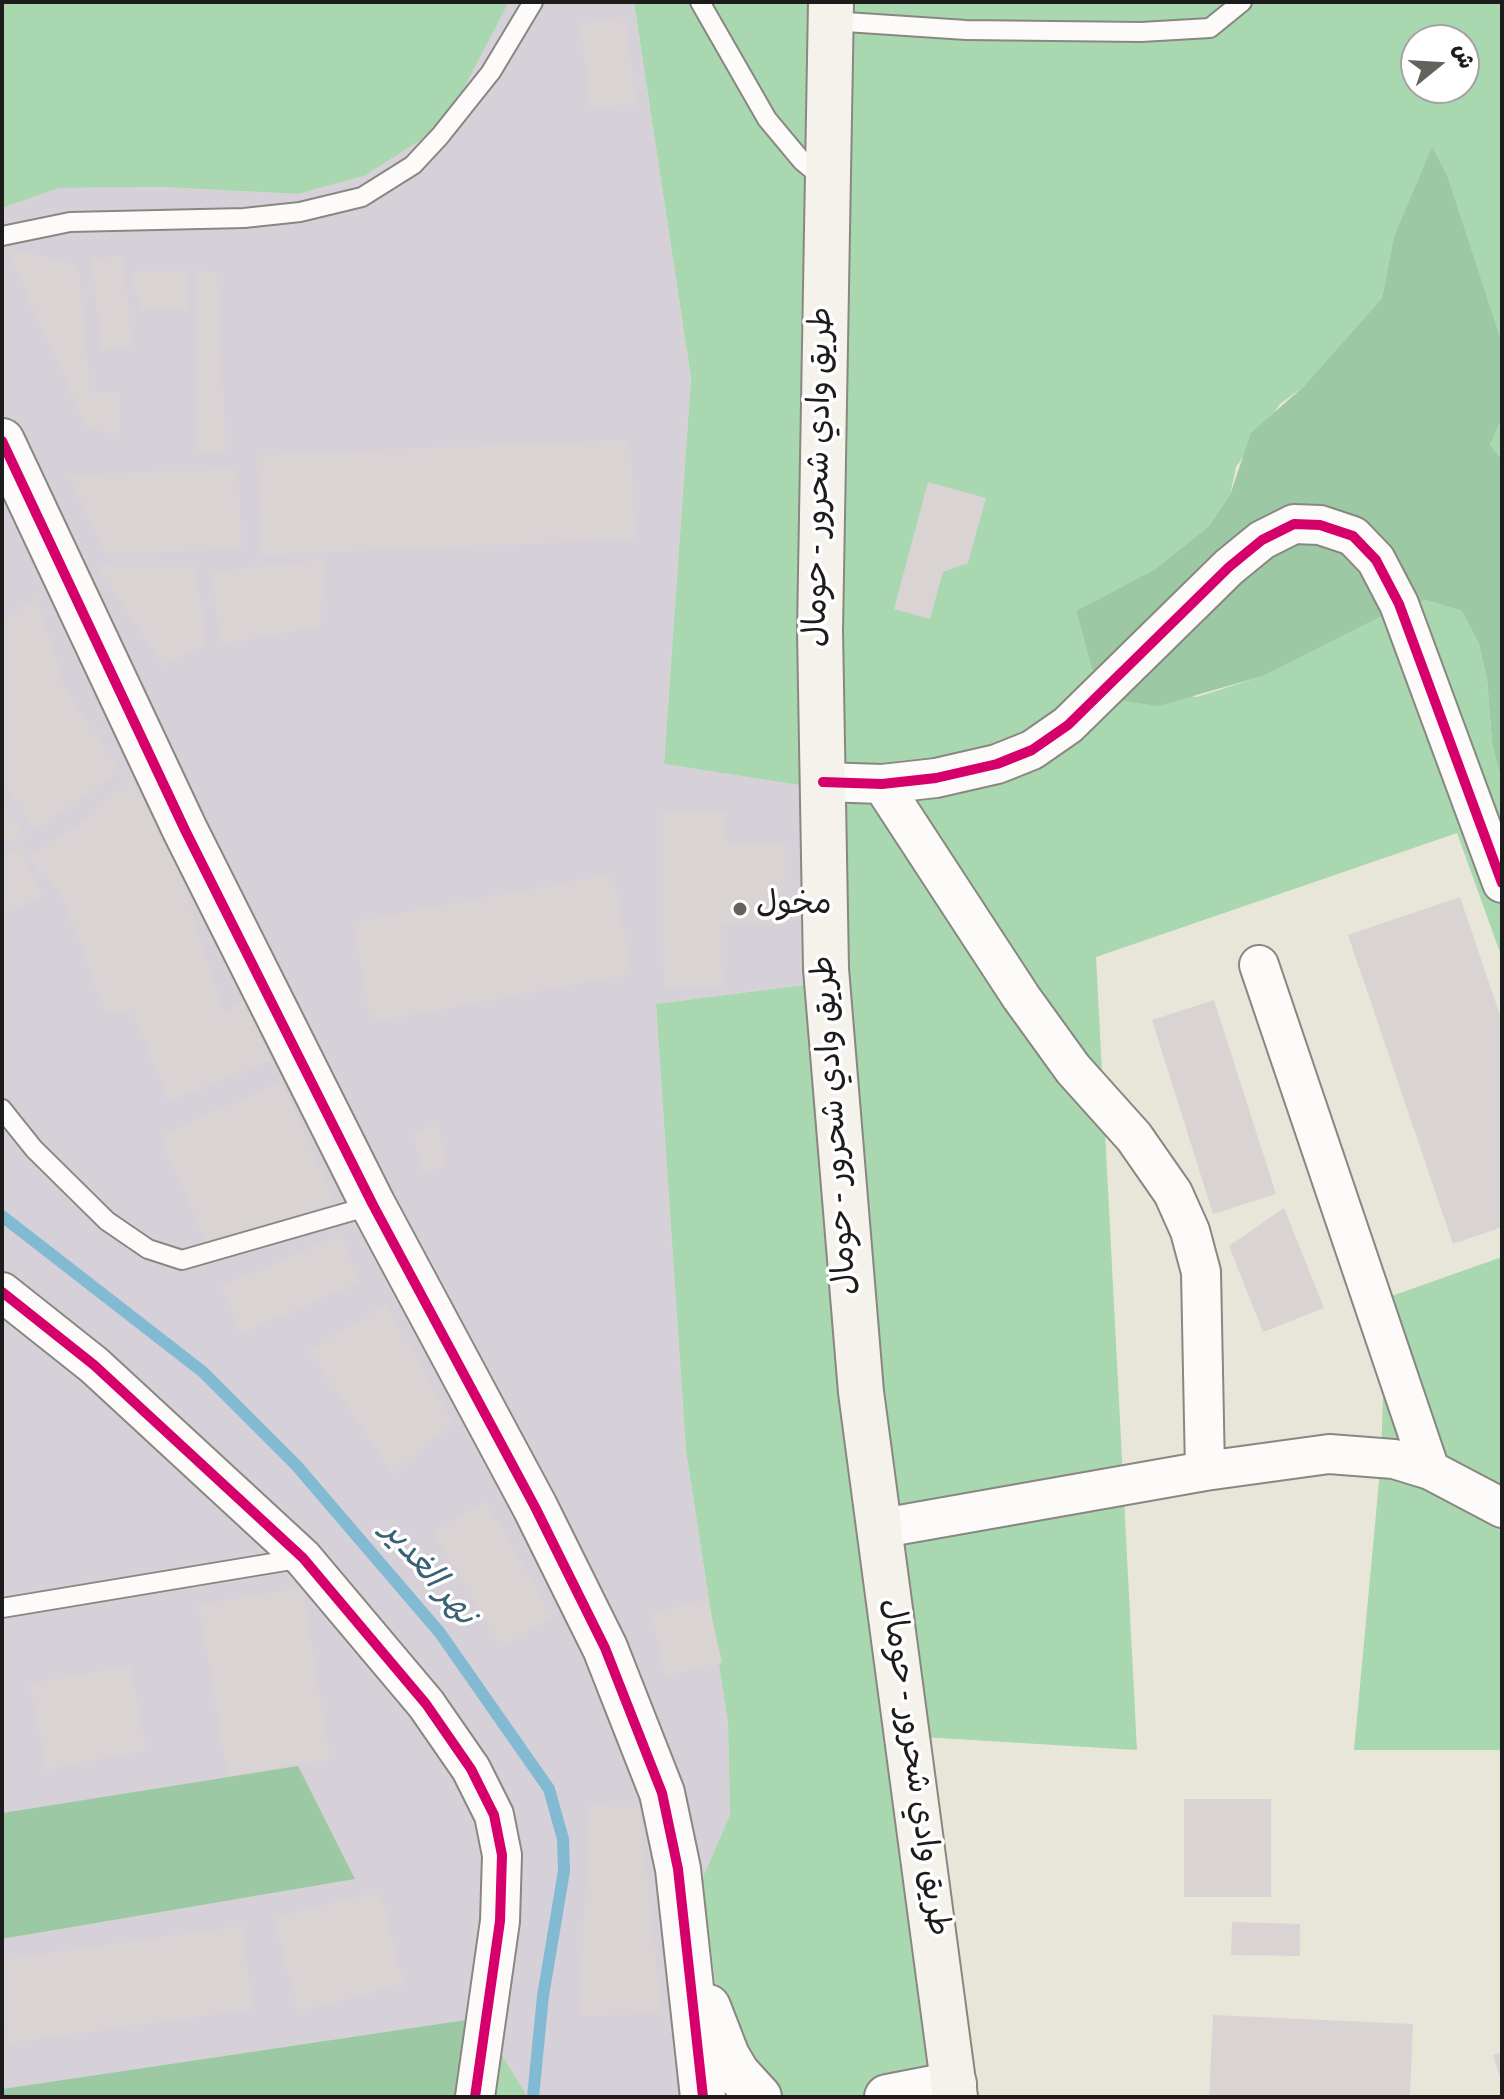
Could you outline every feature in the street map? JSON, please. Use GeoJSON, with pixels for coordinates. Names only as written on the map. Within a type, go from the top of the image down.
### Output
{"type":"FeatureCollection","features":[{"type":"Feature","properties":{"kind":"main road","name":"طريق وادي شحرور - حومال"},"geometry":{"type":"LineString","coordinates":[[830,11],[820,631],[826,969],[841,1182],[877,1529],[955,2090]]}},
{"type":"Feature","properties":{"kind":"street"},"geometry":{"type":"LineString","coordinates":[[2,441],[185,830],[373,1205],[535,1507],[616,1674],[662,1793],[678,1869],[691,1964],[703,2097]]}},
{"type":"Feature","properties":{"kind":"street"},"geometry":{"type":"LineString","coordinates":[[823,782],[882,784],[936,778],[997,764],[1032,750],[1068,725],[1229,567],[1262,540],[1294,524],[1320,525],[1353,536],[1376,560],[1399,604],[1502,883]]}},
{"type":"Feature","properties":{"kind":"street"},"geometry":{"type":"LineString","coordinates":[[882,784],[1021,997],[1073,1069],[1134,1137],[1173,1193],[1190,1231],[1201,1272],[1205,1471]]}},
{"type":"Feature","properties":{"kind":"street"},"geometry":{"type":"LineString","coordinates":[[1259,965],[1430,1470]]}},
{"type":"Feature","properties":{"kind":"street"},"geometry":{"type":"LineString","coordinates":[[2,1292],[117,1385],[303,1558],[426,1704],[471,1769],[494,1815],[502,1855],[500,1921],[475,2097]]}},
{"type":"Feature","properties":{"kind":"street"},"geometry":{"type":"LineString","coordinates":[[877,1529],[1205,1471],[1329,1454],[1394,1459],[1430,1470],[1502,1508]]}},
{"type":"Feature","properties":{"kind":"street"},"geometry":{"type":"LineString","coordinates":[[691,1964],[727,2056],[759,2097]]}},
{"type":"Feature","properties":{"kind":"street"},"geometry":{"type":"LineString","coordinates":[[887,2097],[955,2090]]}},
{"type":"Feature","properties":{"kind":"lane"},"geometry":{"type":"LineString","coordinates":[[2,236],[70,222],[244,218],[300,212],[362,197],[413,165],[440,136],[491,72],[533,2]]}},
{"type":"Feature","properties":{"kind":"lane"},"geometry":{"type":"LineString","coordinates":[[700,2],[767,119],[802,161],[827,182]]}},
{"type":"Feature","properties":{"kind":"lane"},"geometry":{"type":"LineString","coordinates":[[830,11],[966,30],[1155,31],[1210,28],[1242,2]]}},
{"type":"Feature","properties":{"kind":"lane"},"geometry":{"type":"LineString","coordinates":[[2,1109],[34,1149],[107,1221],[148,1249],[182,1260],[373,1205]]}},
{"type":"Feature","properties":{"kind":"lane"},"geometry":{"type":"LineString","coordinates":[[2,1608],[303,1558]]}},
{"type":"Feature","properties":{"kind":"shaded area"},"geometry":{"type":"Polygon","coordinates":[[[509,2],[634,2],[691,378],[664,764],[799,785],[803,985],[656,1004],[686,1451],[728,1723],[730,1815],[702,1879],[730,2097],[528,2097],[479,2018],[2,2089],[2,1939],[354,1879],[298,1767],[2,1813],[2,208],[59,188],[161,187],[298,194],[364,176],[421,140],[464,88],[509,2]]]}},
{"type":"Feature","properties":{"kind":"green space"},"geometry":{"type":"Polygon","coordinates":[[[2,2],[509,2],[464,88],[445,116],[421,140],[364,176],[298,194],[161,187],[59,188],[2,208],[2,2]]]}},
{"type":"Feature","properties":{"kind":"green space"},"geometry":{"type":"Polygon","coordinates":[[[634,2],[1502,2],[1502,343],[1448,177],[1432,148],[1394,236],[1382,298],[1303,387],[1280,404],[1236,467],[1230,495],[1208,527],[1155,569],[1076,611],[1094,676],[1197,697],[1263,676],[1392,611],[1426,600],[1462,611],[1479,644],[1487,679],[1492,742],[1502,785],[1502,958],[1457,833],[1096,957],[1137,1750],[923,1737],[940,2097],[730,2097],[702,1879],[730,1815],[728,1723],[686,1451],[656,1004],[803,985],[799,785],[664,764],[691,378],[634,2]]]}},
{"type":"Feature","properties":{"kind":"green space"},"geometry":{"type":"Polygon","coordinates":[[[1432,147],[1448,177],[1502,343],[1502,418],[1490,445],[1502,460],[1502,785],[1492,742],[1487,679],[1479,644],[1462,611],[1426,600],[1392,611],[1263,676],[1158,706],[1118,700],[1094,676],[1076,611],[1155,569],[1208,527],[1230,495],[1251,433],[1303,387],[1382,298],[1394,236],[1432,147]]]}},
{"type":"Feature","properties":{"kind":"green space"},"geometry":{"type":"Polygon","coordinates":[[[1502,418],[1502,460],[1490,445],[1502,418]]]}},
{"type":"Feature","properties":{"kind":"green space"},"geometry":{"type":"Polygon","coordinates":[[[1502,1257],[1502,1750],[1354,1750],[1381,1460],[1386,1298],[1502,1257]]]}},
{"type":"Feature","properties":{"kind":"green space"},"geometry":{"type":"Polygon","coordinates":[[[298,1766],[355,1879],[2,1939],[2,1813],[298,1766]]]}},
{"type":"Feature","properties":{"kind":"green space"},"geometry":{"type":"Polygon","coordinates":[[[479,2018],[528,2097],[476,2097],[479,2018]]]}},
{"type":"Feature","properties":{"kind":"green space"},"geometry":{"type":"Polygon","coordinates":[[[479,2018],[476,2097],[2,2097],[2,2089],[479,2018]]]}},
{"type":"Feature","properties":{"kind":"building"},"geometry":{"type":"Polygon","coordinates":[[[625,17],[636,104],[591,109],[580,23],[625,17]]]}},
{"type":"Feature","properties":{"kind":"building"},"geometry":{"type":"Polygon","coordinates":[[[6,248],[78,265],[90,393],[120,393],[120,435],[87,427],[6,248]]]}},
{"type":"Feature","properties":{"kind":"building"},"geometry":{"type":"Polygon","coordinates":[[[123,256],[132,347],[101,350],[92,259],[123,256]]]}},
{"type":"Feature","properties":{"kind":"building"},"geometry":{"type":"Polygon","coordinates":[[[198,270],[217,274],[226,453],[197,453],[198,270]]]}},
{"type":"Feature","properties":{"kind":"building"},"geometry":{"type":"Polygon","coordinates":[[[187,271],[188,309],[142,310],[129,272],[187,271]]]}},
{"type":"Feature","properties":{"kind":"building"},"geometry":{"type":"Polygon","coordinates":[[[630,440],[635,539],[261,555],[257,455],[630,440]]]}},
{"type":"Feature","properties":{"kind":"building"},"geometry":{"type":"Polygon","coordinates":[[[238,469],[241,549],[106,554],[69,475],[238,469]]]}},
{"type":"Feature","properties":{"kind":"building"},"geometry":{"type":"Polygon","coordinates":[[[928,482],[986,498],[968,563],[943,572],[930,619],[894,609],[928,482]]]}},
{"type":"Feature","properties":{"kind":"building"},"geometry":{"type":"Polygon","coordinates":[[[324,560],[320,626],[220,645],[212,572],[324,560]]]}},
{"type":"Feature","properties":{"kind":"building"},"geometry":{"type":"Polygon","coordinates":[[[96,566],[195,567],[207,645],[164,665],[96,566]]]}},
{"type":"Feature","properties":{"kind":"building"},"geometry":{"type":"Polygon","coordinates":[[[37,597],[65,690],[121,770],[35,830],[2,783],[2,623],[37,597]]]}},
{"type":"Feature","properties":{"kind":"building"},"geometry":{"type":"Polygon","coordinates":[[[131,778],[177,864],[224,1014],[245,998],[271,1060],[169,1101],[132,1010],[106,1013],[62,895],[27,857],[75,828],[131,778]]]}},
{"type":"Feature","properties":{"kind":"building"},"geometry":{"type":"Polygon","coordinates":[[[2,800],[25,836],[3,843],[2,841],[2,800]]]}},
{"type":"Feature","properties":{"kind":"building"},"geometry":{"type":"Polygon","coordinates":[[[663,813],[726,813],[726,844],[785,845],[786,925],[721,925],[722,988],[664,988],[663,813]]]}},
{"type":"Feature","properties":{"kind":"building"},"geometry":{"type":"Polygon","coordinates":[[[20,847],[43,895],[2,915],[2,856],[20,847]]]}},
{"type":"Feature","properties":{"kind":"building"},"geometry":{"type":"Polygon","coordinates":[[[613,874],[632,974],[371,1022],[353,922],[613,874]]]}},
{"type":"Feature","properties":{"kind":"building"},"geometry":{"type":"Polygon","coordinates":[[[1460,897],[1502,1021],[1502,1227],[1453,1244],[1348,935],[1460,897]]]}},
{"type":"Feature","properties":{"kind":"building"},"geometry":{"type":"Polygon","coordinates":[[[1214,1000],[1276,1194],[1213,1214],[1152,1020],[1214,1000]]]}},
{"type":"Feature","properties":{"kind":"building"},"geometry":{"type":"Polygon","coordinates":[[[282,1082],[334,1200],[211,1253],[160,1136],[282,1082]]]}},
{"type":"Feature","properties":{"kind":"building"},"geometry":{"type":"Polygon","coordinates":[[[438,1126],[447,1166],[423,1172],[413,1132],[438,1126]]]}},
{"type":"Feature","properties":{"kind":"building"},"geometry":{"type":"Polygon","coordinates":[[[1284,1208],[1324,1308],[1263,1332],[1229,1246],[1284,1208]]]}},
{"type":"Feature","properties":{"kind":"building"},"geometry":{"type":"Polygon","coordinates":[[[340,1235],[360,1282],[241,1333],[221,1287],[340,1235]]]}},
{"type":"Feature","properties":{"kind":"building"},"geometry":{"type":"Polygon","coordinates":[[[386,1304],[453,1422],[393,1473],[310,1351],[386,1304]]]}},
{"type":"Feature","properties":{"kind":"building"},"geometry":{"type":"Polygon","coordinates":[[[486,1502],[553,1616],[501,1647],[433,1533],[486,1502]]]}},
{"type":"Feature","properties":{"kind":"building"},"geometry":{"type":"Polygon","coordinates":[[[302,1588],[330,1759],[228,1776],[199,1605],[302,1588]]]}},
{"type":"Feature","properties":{"kind":"building"},"geometry":{"type":"Polygon","coordinates":[[[708,1600],[722,1663],[665,1675],[652,1613],[708,1600]]]}},
{"type":"Feature","properties":{"kind":"building"},"geometry":{"type":"Polygon","coordinates":[[[130,1666],[146,1750],[47,1769],[30,1684],[130,1666]]]}},
{"type":"Feature","properties":{"kind":"building"},"geometry":{"type":"Polygon","coordinates":[[[1184,1799],[1271,1799],[1271,1897],[1184,1897],[1184,1799]]]}},
{"type":"Feature","properties":{"kind":"building"},"geometry":{"type":"Polygon","coordinates":[[[590,1805],[639,1808],[662,2013],[579,2016],[590,1805]]]}},
{"type":"Feature","properties":{"kind":"building"},"geometry":{"type":"Polygon","coordinates":[[[380,1892],[403,1984],[298,2011],[274,1918],[380,1892]]]}},
{"type":"Feature","properties":{"kind":"building"},"geometry":{"type":"Polygon","coordinates":[[[1232,1922],[1300,1924],[1300,1956],[1231,1955],[1232,1922]]]}},
{"type":"Feature","properties":{"kind":"building"},"geometry":{"type":"Polygon","coordinates":[[[241,1926],[253,2009],[8,2043],[2,1999],[2,1960],[241,1926]]]}},
{"type":"Feature","properties":{"kind":"building"},"geometry":{"type":"Polygon","coordinates":[[[1213,2015],[1413,2024],[1410,2097],[1209,2097],[1213,2015]]]}},
{"type":"Feature","properties":{"kind":"building"},"geometry":{"type":"Polygon","coordinates":[[[1502,2052],[1502,2081],[1501,2081],[1493,2055],[1502,2052]]]}},
{"type":"Feature","properties":{"kind":"waterway","name":"نهر الغدير"},"geometry":{"type":"LineString","coordinates":[[2,1216],[203,1372],[296,1465],[440,1633],[549,1789],[563,1839],[564,1871],[543,1996],[533,2097]]}},
{"type":"Feature","properties":{"kind":"cycle path"},"geometry":{"type":"LineString","coordinates":[[2,441],[185,830],[373,1205],[535,1507],[605,1648],[662,1793],[678,1869],[703,2097]]}},
{"type":"Feature","properties":{"kind":"cycle path"},"geometry":{"type":"LineString","coordinates":[[823,782],[882,784],[936,778],[997,764],[1032,750],[1068,725],[1229,567],[1262,540],[1294,524],[1320,525],[1353,536],[1376,560],[1399,604],[1502,883]]}},
{"type":"Feature","properties":{"kind":"cycle path"},"geometry":{"type":"LineString","coordinates":[[2,1292],[94,1365],[303,1558],[426,1704],[471,1769],[494,1815],[502,1855],[500,1921],[475,2097]]}},
{"type":"Feature","properties":{"kind":"place","name":"مخول"},"geometry":{"type":"Point","coordinates":[740,909]}}]}
